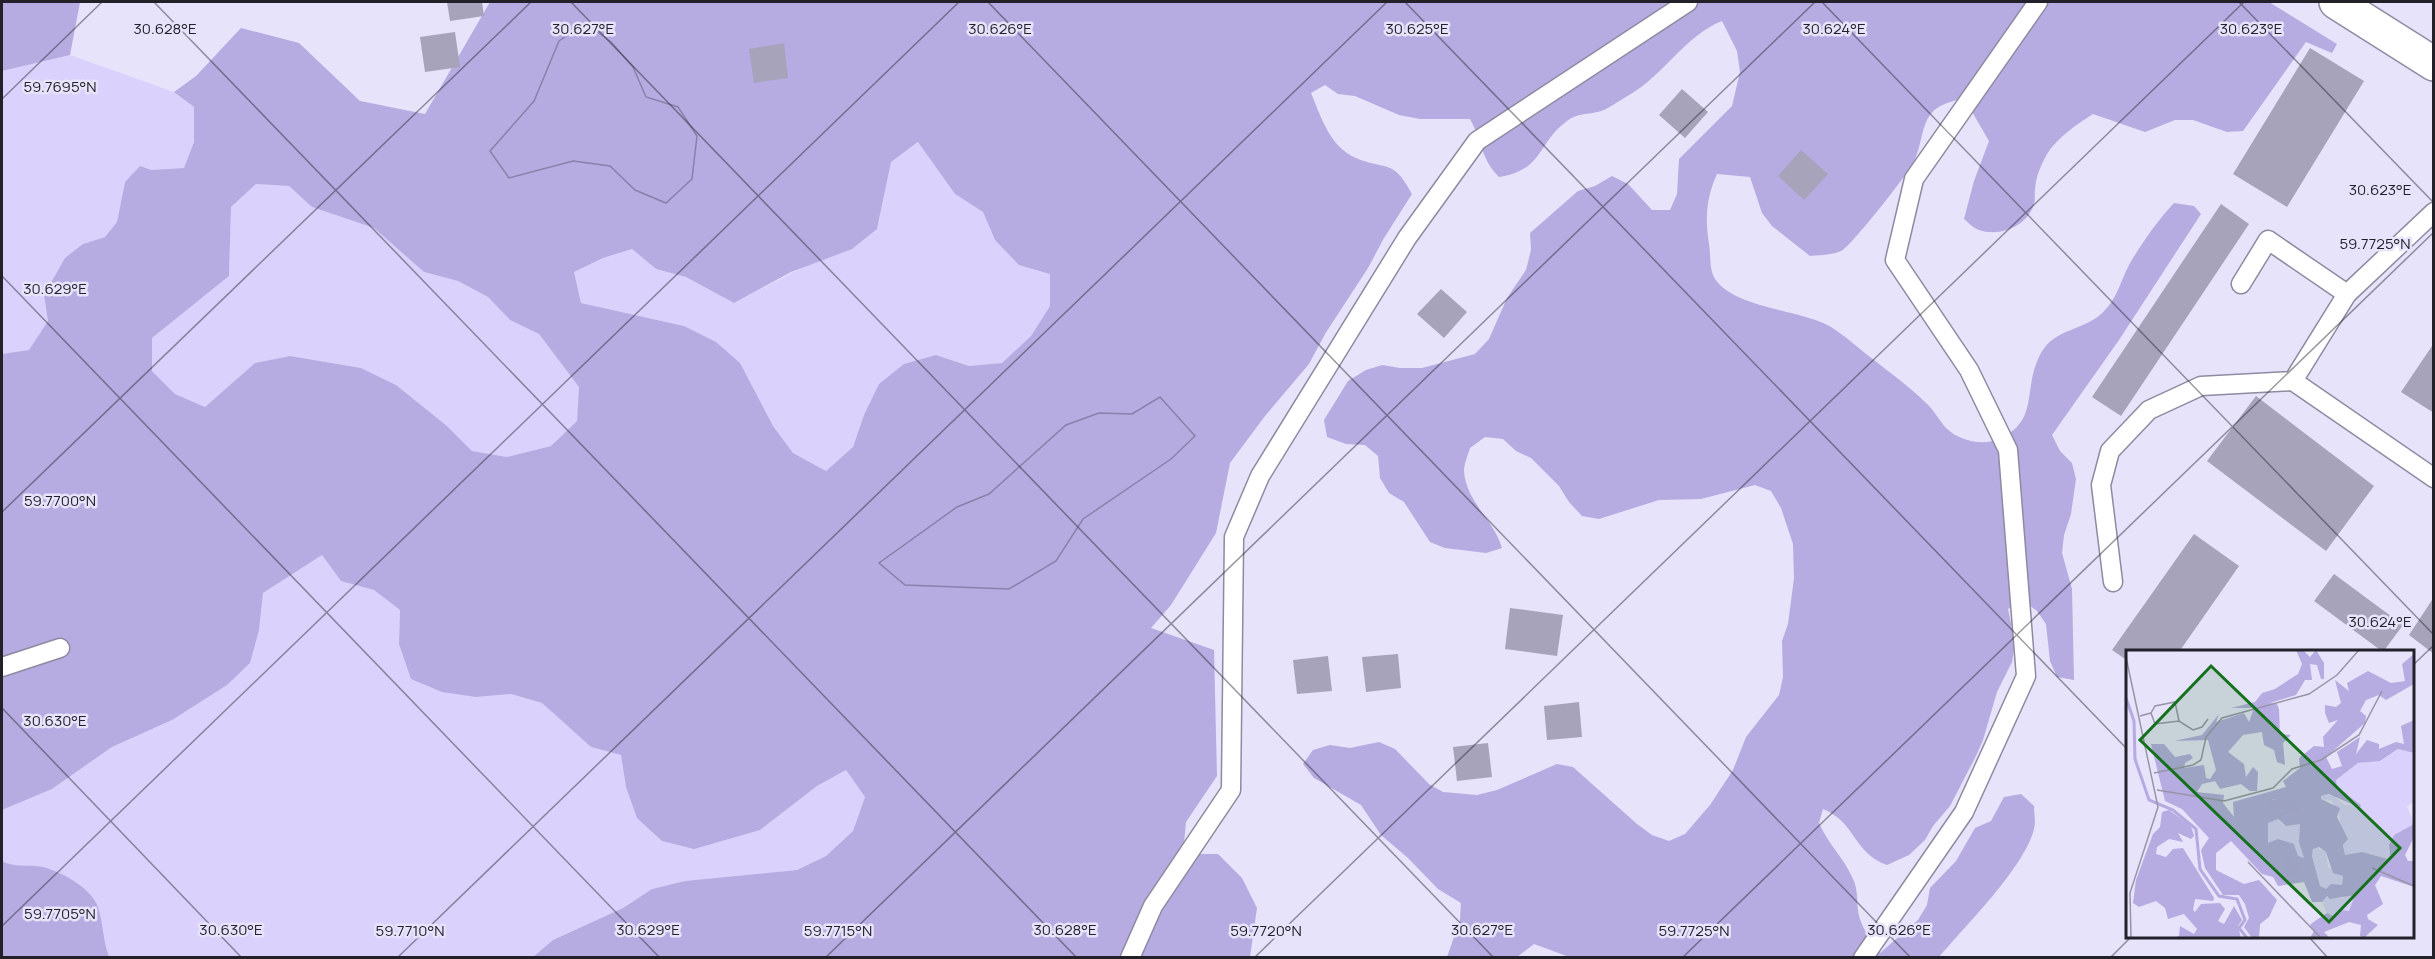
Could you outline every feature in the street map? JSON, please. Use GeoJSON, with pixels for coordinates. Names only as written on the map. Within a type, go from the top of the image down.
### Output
{"type":"FeatureCollection","features":[{"type":"Feature","properties":{"kind":"street"},"geometry":{"type":"LineString","coordinates":[[2336,2],[2433,64]]}},
{"type":"Feature","properties":{"kind":"lane"},"geometry":{"type":"LineString","coordinates":[[1130,957],[1152,906],[1231,789],[1234,537],[1260,476],[1407,238],[1477,141],[1688,2]]}},
{"type":"Feature","properties":{"kind":"lane"},"geometry":{"type":"LineString","coordinates":[[1863,957],[1964,812],[2026,676],[2008,450],[1969,370],[1895,260],[1914,179],[2038,2]]}},
{"type":"Feature","properties":{"kind":"lane"},"geometry":{"type":"LineString","coordinates":[[2293,381],[2347,294],[2433,212]]}},
{"type":"Feature","properties":{"kind":"lane"},"geometry":{"type":"LineString","coordinates":[[2241,284],[2268,240],[2347,294]]}},
{"type":"Feature","properties":{"kind":"lane"},"geometry":{"type":"LineString","coordinates":[[2113,582],[2101,485],[2110,451],[2149,410],[2201,386],[2293,381],[2433,478]]}},
{"type":"Feature","properties":{"kind":"lane"},"geometry":{"type":"LineString","coordinates":[[2,667],[60,648]]}},
{"type":"Feature","properties":{"kind":"shaded area"},"geometry":{"type":"Polygon","coordinates":[[[2,2],[80,2],[70,55],[2,71],[2,2]]]}},
{"type":"Feature","properties":{"kind":"shaded area"},"geometry":{"type":"Polygon","coordinates":[[[490,2],[2269,2],[2337,44],[2332,53],[2306,42],[2243,131],[2227,132],[2193,120],[2175,120],[2145,132],[2093,114],[2080,122],[2051,148],[2038,175],[2034,203],[2029,214],[2018,225],[2003,231],[1979,230],[1964,219],[1974,181],[1989,141],[1971,110],[1958,100],[1945,104],[1930,115],[1910,169],[1856,237],[1841,251],[1810,256],[1772,226],[1762,213],[1750,177],[1717,174],[1713,183],[1707,209],[1707,226],[1712,271],[1715,279],[1724,289],[1752,302],[1803,316],[1831,327],[1913,391],[1951,432],[1967,440],[1980,442],[1992,441],[2018,426],[2028,406],[2034,370],[2045,347],[2052,340],[2098,317],[2106,309],[2114,299],[2139,249],[2174,203],[2194,206],[2201,214],[2119,340],[2052,435],[2060,451],[2072,463],[2076,479],[2062,553],[2072,589],[2074,680],[2057,677],[2050,661],[2046,624],[2037,611],[2022,600],[2008,609],[2015,643],[2012,662],[1997,692],[1983,740],[1950,806],[1933,826],[1925,840],[1909,855],[1887,865],[1867,853],[1842,822],[1823,809],[1819,823],[1853,879],[1861,921],[1880,953],[1918,920],[1927,905],[1930,888],[1956,861],[1975,828],[1991,821],[2004,797],[2021,794],[2034,806],[2034,829],[2019,861],[1993,896],[1939,957],[1572,958],[1534,944],[1517,957],[1447,957],[1460,920],[1461,903],[1438,889],[1408,858],[1381,835],[1361,805],[1314,778],[1303,764],[1313,750],[1330,745],[1350,748],[1379,742],[1395,749],[1429,784],[1443,792],[1477,795],[1497,790],[1557,764],[1573,767],[1637,824],[1652,835],[1669,841],[1685,834],[1710,805],[1733,770],[1746,737],[1779,695],[1783,677],[1782,641],[1788,624],[1794,578],[1793,544],[1781,508],[1771,491],[1755,485],[1701,499],[1659,500],[1599,519],[1582,516],[1559,486],[1531,458],[1516,451],[1503,439],[1485,437],[1470,448],[1464,471],[1470,492],[1502,548],[1486,553],[1445,548],[1430,542],[1404,502],[1389,493],[1380,478],[1378,456],[1365,445],[1346,444],[1327,437],[1324,420],[1348,381],[1366,370],[1382,365],[1422,368],[1475,354],[1489,339],[1507,298],[1526,270],[1531,250],[1530,233],[1578,191],[1595,186],[1612,176],[1628,184],[1652,210],[1670,210],[1677,194],[1679,159],[1732,106],[1740,72],[1737,51],[1722,21],[1697,35],[1641,87],[1605,110],[1571,118],[1557,129],[1532,162],[1514,173],[1499,177],[1485,157],[1470,119],[1420,119],[1399,115],[1355,96],[1338,94],[1325,85],[1311,93],[1323,121],[1339,147],[1356,158],[1394,170],[1412,194],[1325,334],[1309,364],[1265,416],[1230,463],[1216,533],[1171,605],[1151,628],[1214,650],[1217,776],[1186,822],[1183,854],[1218,854],[1242,878],[1257,908],[1250,957],[533,957],[553,940],[623,908],[652,889],[685,881],[797,870],[826,856],[853,831],[865,797],[846,770],[817,786],[760,830],[694,849],[662,841],[637,818],[626,787],[621,755],[591,747],[542,703],[511,694],[476,697],[442,692],[411,679],[399,644],[400,610],[374,590],[341,581],[322,555],[263,593],[259,630],[250,663],[227,685],[172,720],[112,747],[52,789],[2,810],[2,354],[29,350],[48,321],[44,295],[65,258],[83,244],[105,237],[117,222],[125,182],[140,166],[151,170],[184,168],[194,142],[194,107],[174,92],[196,76],[241,28],[299,43],[360,101],[425,114],[490,2]],[[633,67],[534,101],[491,151],[509,178],[573,160],[610,166],[635,190],[646,97],[633,67]],[[918,142],[891,162],[877,229],[852,249],[791,272],[734,303],[686,277],[656,269],[632,249],[603,258],[574,272],[581,303],[684,326],[716,342],[740,363],[773,426],[793,453],[826,471],[853,447],[864,415],[879,384],[904,364],[936,355],[969,366],[1002,363],[1031,336],[1050,306],[1050,274],[1019,265],[995,240],[983,212],[955,194],[918,142]],[[256,184],[231,207],[229,276],[152,338],[152,371],[175,394],[205,407],[255,363],[290,356],[361,368],[396,385],[447,426],[472,451],[507,457],[551,446],[577,421],[579,387],[539,334],[510,320],[488,297],[458,281],[424,272],[374,228],[312,207],[289,186],[256,184]],[[1160,397],[1132,414],[1099,413],[1066,425],[989,494],[957,507],[1056,561],[1083,519],[1171,459],[1160,397]]]}},
{"type":"Feature","properties":{"kind":"shaded area"},"geometry":{"type":"Polygon","coordinates":[[[586,23],[611,42],[633,67],[646,97],[678,107],[697,136],[692,179],[666,203],[635,190],[610,166],[573,161],[509,178],[490,151],[534,101],[559,41],[586,23]]]}},
{"type":"Feature","properties":{"kind":"shaded area"},"geometry":{"type":"Polygon","coordinates":[[[70,55],[174,92],[194,107],[194,142],[184,168],[151,170],[125,182],[117,222],[105,237],[83,244],[44,295],[48,321],[29,350],[2,354],[2,71],[70,55]]]}},
{"type":"Feature","properties":{"kind":"shaded area"},"geometry":{"type":"Polygon","coordinates":[[[919,142],[955,194],[983,212],[995,240],[1050,274],[1050,306],[1031,336],[1002,363],[969,366],[936,355],[864,415],[853,447],[826,471],[793,453],[773,426],[684,326],[581,303],[574,272],[603,258],[632,249],[656,269],[686,277],[734,303],[877,229],[891,162],[919,142]]]}},
{"type":"Feature","properties":{"kind":"shaded area"},"geometry":{"type":"Polygon","coordinates":[[[256,184],[289,186],[312,207],[374,228],[424,272],[458,281],[488,297],[510,320],[539,334],[580,387],[577,421],[551,446],[507,457],[472,451],[447,426],[396,385],[361,368],[290,356],[255,363],[205,407],[175,394],[152,371],[152,338],[229,276],[231,207],[256,184]]]}},
{"type":"Feature","properties":{"kind":"shaded area"},"geometry":{"type":"Polygon","coordinates":[[[1160,397],[1195,436],[1171,459],[1083,519],[1056,561],[1009,589],[905,585],[879,563],[957,507],[989,494],[1066,425],[1099,413],[1132,414],[1160,397]]]}},
{"type":"Feature","properties":{"kind":"shaded area"},"geometry":{"type":"Polygon","coordinates":[[[322,555],[341,581],[374,590],[400,610],[399,644],[476,697],[511,694],[542,703],[591,747],[621,755],[626,787],[760,830],[817,786],[846,770],[865,797],[853,831],[826,856],[797,870],[685,881],[652,889],[623,908],[553,940],[533,957],[109,957],[103,941],[98,906],[43,867],[8,865],[2,861],[2,810],[52,789],[112,747],[172,720],[259,630],[263,593],[322,555]]]}},
{"type":"Feature","properties":{"kind":"shaded area"},"geometry":{"type":"Polygon","coordinates":[[[2,861],[51,869],[83,887],[98,907],[109,957],[2,957],[2,861]]]}},
{"type":"Feature","properties":{"kind":"building"},"geometry":{"type":"Polygon","coordinates":[[[447,2],[482,2],[484,16],[450,21],[447,2]]]}},
{"type":"Feature","properties":{"kind":"building"},"geometry":{"type":"Polygon","coordinates":[[[455,32],[460,67],[425,72],[420,37],[455,32]]]}},
{"type":"Feature","properties":{"kind":"building"},"geometry":{"type":"Polygon","coordinates":[[[784,43],[788,78],[754,83],[749,49],[784,43]]]}},
{"type":"Feature","properties":{"kind":"building"},"geometry":{"type":"Polygon","coordinates":[[[2310,48],[2364,81],[2287,207],[2233,174],[2310,48]]]}},
{"type":"Feature","properties":{"kind":"building"},"geometry":{"type":"Polygon","coordinates":[[[1682,89],[1708,112],[1685,138],[1659,115],[1682,89]]]}},
{"type":"Feature","properties":{"kind":"building"},"geometry":{"type":"Polygon","coordinates":[[[1801,150],[1828,174],[1804,200],[1778,176],[1801,150]]]}},
{"type":"Feature","properties":{"kind":"building"},"geometry":{"type":"Polygon","coordinates":[[[2221,204],[2249,224],[2121,416],[2092,397],[2221,204]]]}},
{"type":"Feature","properties":{"kind":"building"},"geometry":{"type":"Polygon","coordinates":[[[1441,289],[1467,312],[1444,338],[1417,314],[1441,289]]]}},
{"type":"Feature","properties":{"kind":"building"},"geometry":{"type":"Polygon","coordinates":[[[2434,343],[2434,413],[2401,392],[2434,343]]]}},
{"type":"Feature","properties":{"kind":"building"},"geometry":{"type":"Polygon","coordinates":[[[2256,396],[2374,486],[2326,551],[2207,461],[2256,396]]]}},
{"type":"Feature","properties":{"kind":"building"},"geometry":{"type":"Polygon","coordinates":[[[2194,534],[2239,566],[2180,650],[2126,650],[2126,660],[2112,650],[2194,534]]]}},
{"type":"Feature","properties":{"kind":"building"},"geometry":{"type":"Polygon","coordinates":[[[2334,574],[2403,625],[2384,650],[2380,650],[2314,601],[2334,574]]]}},
{"type":"Feature","properties":{"kind":"building"},"geometry":{"type":"Polygon","coordinates":[[[2434,597],[2434,654],[2409,635],[2434,597]]]}},
{"type":"Feature","properties":{"kind":"building"},"geometry":{"type":"Polygon","coordinates":[[[1510,608],[1563,615],[1557,656],[1505,649],[1510,608]]]}},
{"type":"Feature","properties":{"kind":"building"},"geometry":{"type":"Polygon","coordinates":[[[1398,654],[1401,688],[1366,692],[1362,657],[1398,654]]]}},
{"type":"Feature","properties":{"kind":"building"},"geometry":{"type":"Polygon","coordinates":[[[1328,656],[1332,691],[1297,694],[1293,660],[1328,656]]]}},
{"type":"Feature","properties":{"kind":"building"},"geometry":{"type":"Polygon","coordinates":[[[1579,702],[1582,737],[1547,740],[1544,706],[1579,702]]]}},
{"type":"Feature","properties":{"kind":"building"},"geometry":{"type":"Polygon","coordinates":[[[1488,743],[1492,777],[1457,781],[1453,747],[1488,743]]]}}]}
